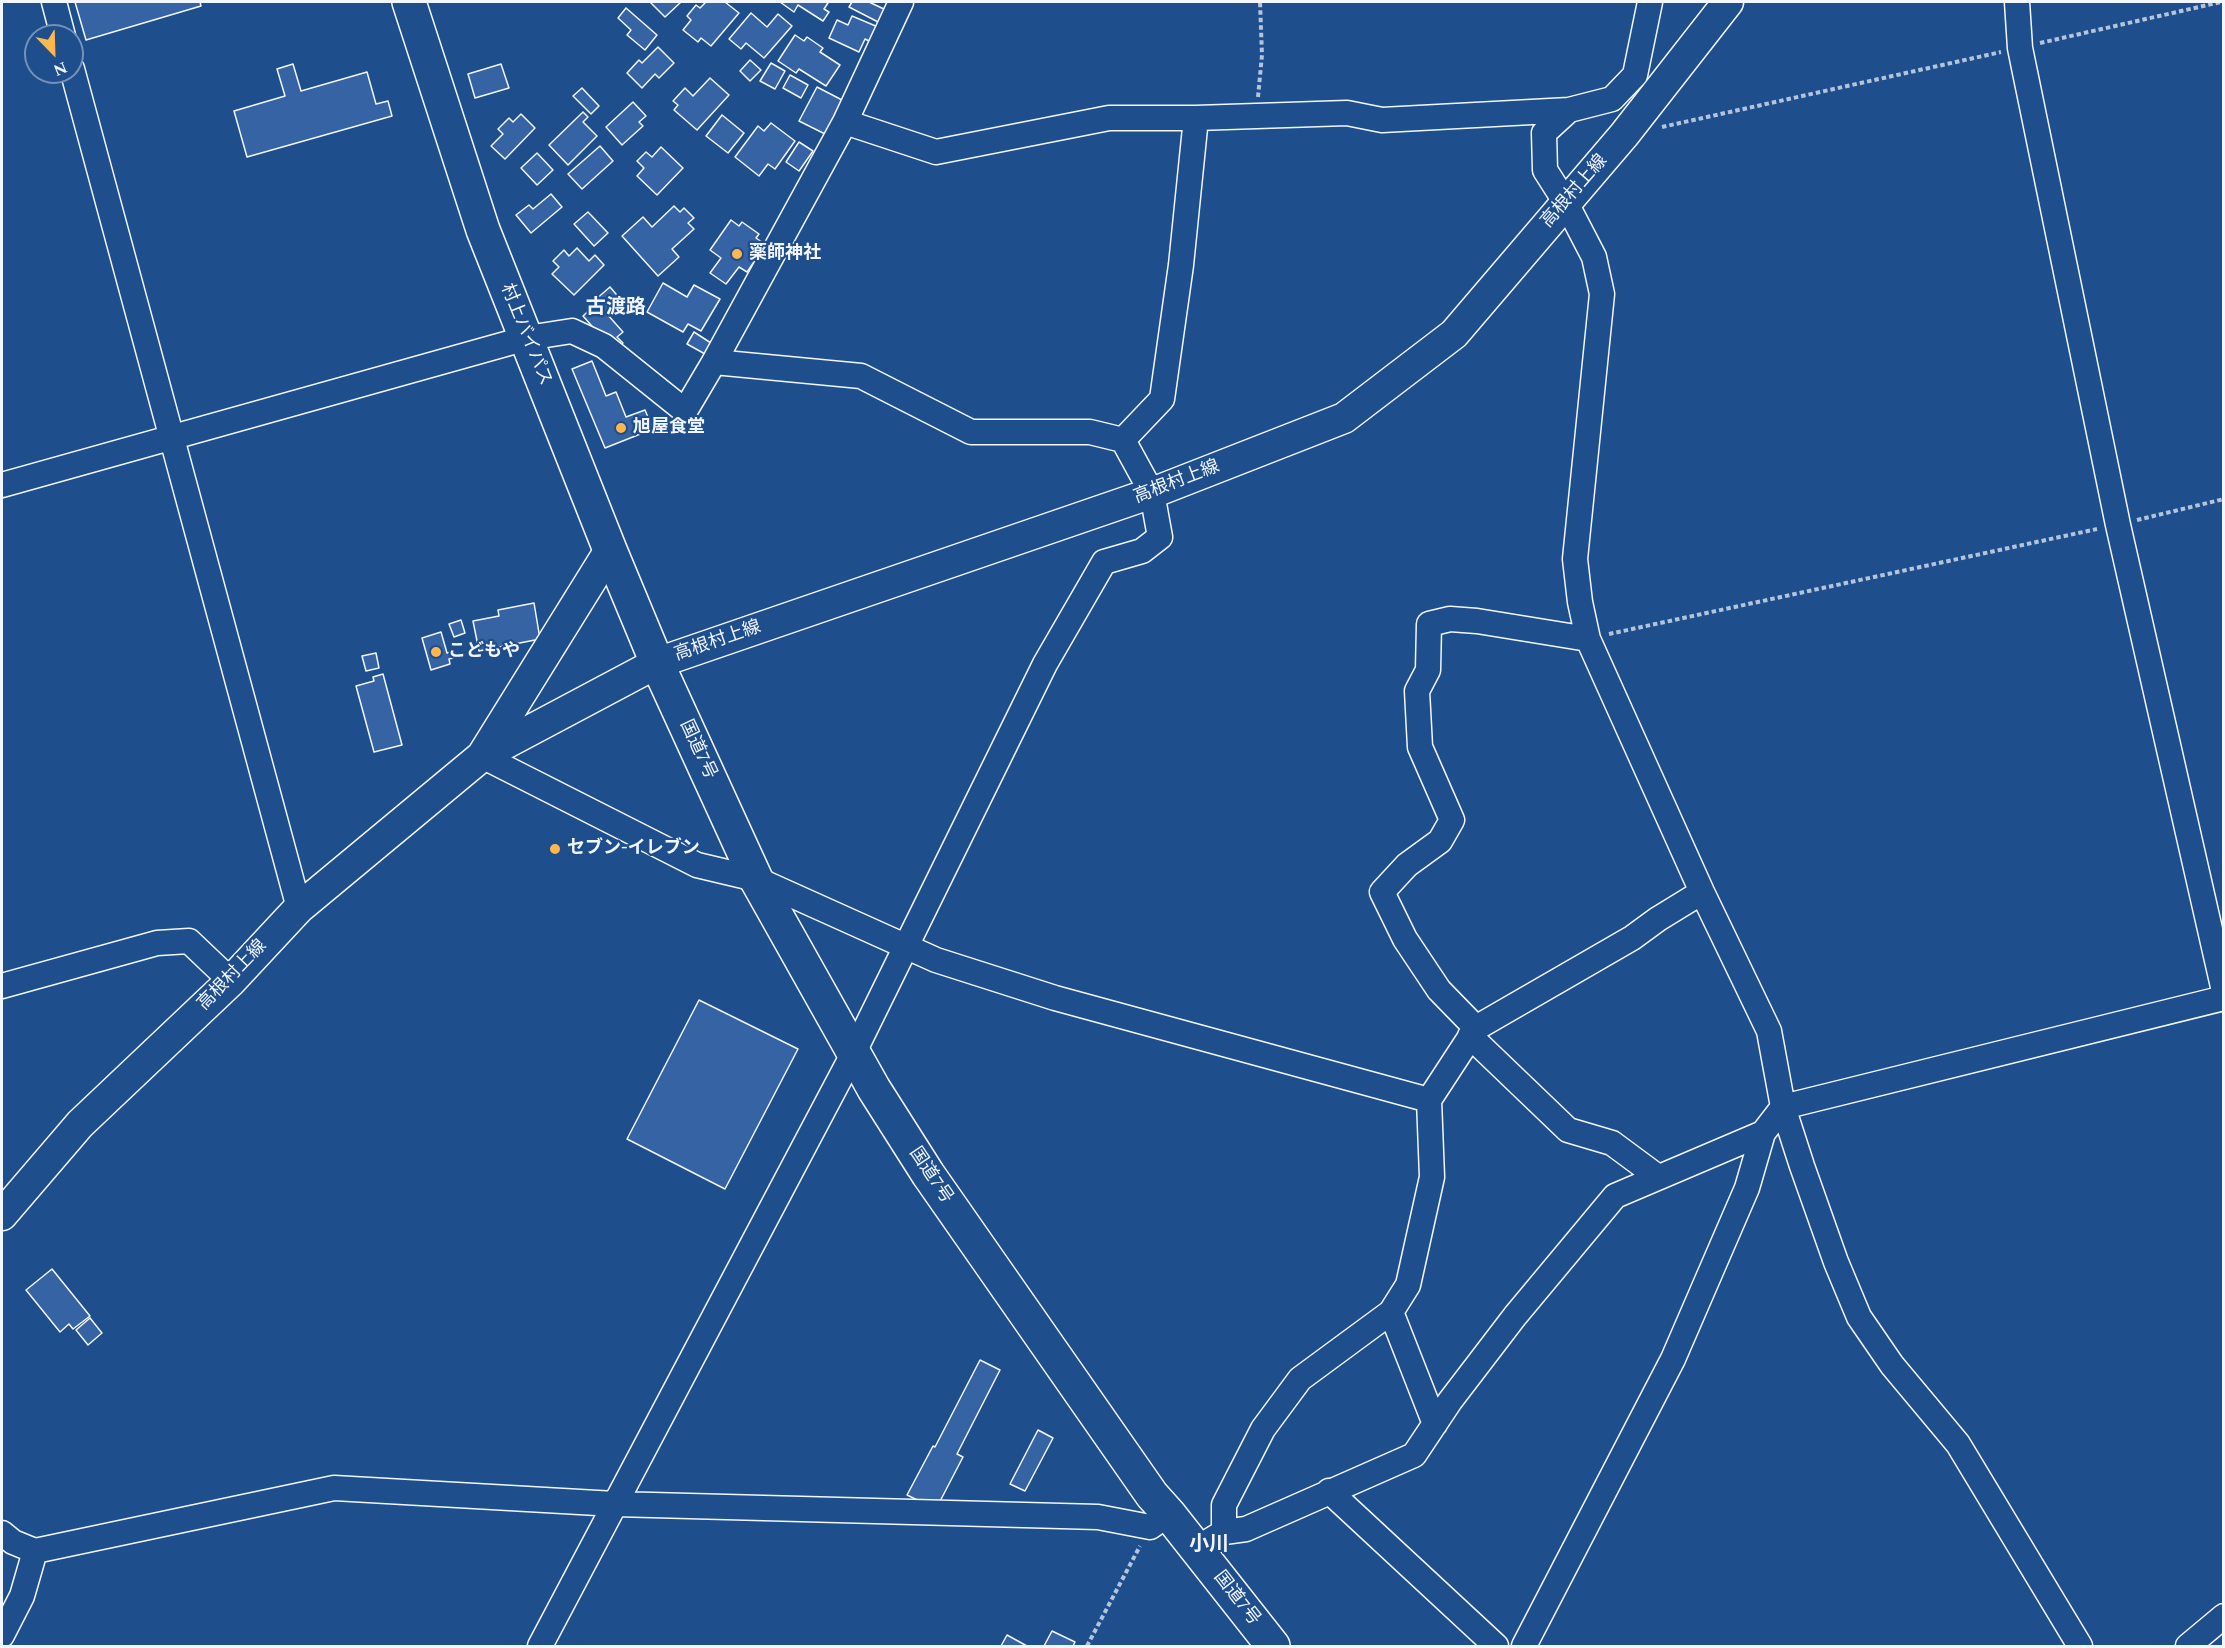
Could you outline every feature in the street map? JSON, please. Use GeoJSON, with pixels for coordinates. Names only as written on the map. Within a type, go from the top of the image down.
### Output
{"type":"FeatureCollection","features":[{"type":"Feature","properties":{"kind":"highway","name":"村上バイパス"},"geometry":{"type":"LineString","coordinates":[[409,2],[483,230],[657,663]]}},
{"type":"Feature","properties":{"kind":"highway","name":"国道7号"},"geometry":{"type":"LineString","coordinates":[[657,663],[756,879],[854,1052],[928,1174],[1152,1495],[1160,1520],[1196,1549],[1273,1647]]}},
{"type":"Feature","properties":{"kind":"main road","name":"高根村上線"},"geometry":{"type":"LineString","coordinates":[[2,1215],[80,1124],[231,981],[298,908],[482,756],[657,663],[1152,493],[1344,418],[1454,334],[1624,135],[1728,2]]}},
{"type":"Feature","properties":{"kind":"main road","name":"高根村上線"},"geometry":{"type":"LineString","coordinates":[[482,756],[610,550]]}},
{"type":"Feature","properties":{"kind":"street"},"geometry":{"type":"LineString","coordinates":[[54,2],[60,24]]}},
{"type":"Feature","properties":{"kind":"street"},"geometry":{"type":"LineString","coordinates":[[2,485],[527,338],[572,331],[604,346],[685,411],[845,122],[902,2]]}},
{"type":"Feature","properties":{"kind":"street"},"geometry":{"type":"LineString","coordinates":[[845,122],[936,152],[1109,118],[1196,118],[1347,113],[1382,120],[1569,110],[1612,99],[1635,75],[1650,2]]}},
{"type":"Feature","properties":{"kind":"street"},"geometry":{"type":"LineString","coordinates":[[2017,2],[2020,48],[2118,525],[2223,991]]}},
{"type":"Feature","properties":{"kind":"street"},"geometry":{"type":"LineString","coordinates":[[76,84],[298,908]]}},
{"type":"Feature","properties":{"kind":"street"},"geometry":{"type":"LineString","coordinates":[[1569,110],[1544,133],[1545,170],[1566,203],[1594,257],[1602,294],[1575,559],[1580,602],[1588,639],[1702,892],[1769,1031],[1784,1107],[1836,1262],[1859,1317],[1892,1365],[1958,1444],[2080,1647]]}},
{"type":"Feature","properties":{"kind":"street"},"geometry":{"type":"LineString","coordinates":[[1123,440],[1162,399],[1181,265],[1196,118]]}},
{"type":"Feature","properties":{"kind":"street"},"geometry":{"type":"LineString","coordinates":[[540,1647],[854,1052],[1045,663],[1104,562],[1142,550],[1160,537],[1152,493],[1123,440],[1090,432],[971,432],[861,376],[714,362]]}},
{"type":"Feature","properties":{"kind":"street"},"geometry":{"type":"LineString","coordinates":[[1588,639],[1450,618],[1429,624],[1428,670],[1417,691],[1420,747],[1452,820],[1440,842],[1407,865],[1382,892],[1406,939],[1439,990],[1473,1032],[1568,1130],[1612,1143],[1658,1177]]}},
{"type":"Feature","properties":{"kind":"street"},"geometry":{"type":"LineString","coordinates":[[482,756],[697,865],[756,879],[936,960],[1055,998],[1429,1100]]}},
{"type":"Feature","properties":{"kind":"street"},"geometry":{"type":"LineString","coordinates":[[1224,1532],[1224,1505],[1263,1429],[1300,1379],[1391,1312],[1408,1285],[1432,1177],[1429,1100],[1473,1032],[1632,938],[1702,892]]}},
{"type":"Feature","properties":{"kind":"street"},"geometry":{"type":"LineString","coordinates":[[2,986],[157,943],[189,941],[231,981]]}},
{"type":"Feature","properties":{"kind":"street"},"geometry":{"type":"LineString","coordinates":[[1524,1647],[1674,1359],[1747,1188],[1763,1134],[1784,1107],[2223,998]]}},
{"type":"Feature","properties":{"kind":"street"},"geometry":{"type":"LineString","coordinates":[[1196,1549],[1224,1532],[1246,1529],[1414,1455],[1515,1316],[1615,1196],[1763,1134]]}},
{"type":"Feature","properties":{"kind":"street"},"geometry":{"type":"LineString","coordinates":[[1391,1312],[1435,1424]]}},
{"type":"Feature","properties":{"kind":"street"},"geometry":{"type":"LineString","coordinates":[[2,1533],[13,1542],[35,1551],[334,1488],[615,1504],[1160,1520]]}},
{"type":"Feature","properties":{"kind":"street"},"geometry":{"type":"LineString","coordinates":[[1329,1491],[1496,1647]]}},
{"type":"Feature","properties":{"kind":"street"},"geometry":{"type":"LineString","coordinates":[[2,1635],[22,1596],[35,1551]]}},
{"type":"Feature","properties":{"kind":"street"},"geometry":{"type":"LineString","coordinates":[[2188,1647],[2223,1616]]}},
{"type":"Feature","properties":{"kind":"path"},"geometry":{"type":"LineString","coordinates":[[1256,115],[1262,55],[1260,2]]}},
{"type":"Feature","properties":{"kind":"path"},"geometry":{"type":"LineString","coordinates":[[1624,135],[2221,2]]}},
{"type":"Feature","properties":{"kind":"path"},"geometry":{"type":"LineString","coordinates":[[1588,639],[2118,525],[2223,499]]}},
{"type":"Feature","properties":{"kind":"path"},"geometry":{"type":"LineString","coordinates":[[1088,1647],[1160,1520]]}},
{"type":"Feature","properties":{"kind":"building"},"geometry":{"type":"Polygon","coordinates":[[[75,2],[200,2],[201,6],[86,40],[84,24],[81,24],[75,2]]]}},
{"type":"Feature","properties":{"kind":"building"},"geometry":{"type":"Polygon","coordinates":[[[650,2],[681,2],[665,17],[650,2]]]}},
{"type":"Feature","properties":{"kind":"building"},"geometry":{"type":"Polygon","coordinates":[[[706,2],[725,2],[739,13],[711,46],[701,38],[698,42],[683,30],[691,20],[687,16],[696,5],[700,8],[706,2]]]}},
{"type":"Feature","properties":{"kind":"building"},"geometry":{"type":"Polygon","coordinates":[[[780,2],[826,2],[828,3],[824,9],[829,12],[823,21],[798,5],[794,12],[780,2]]]}},
{"type":"Feature","properties":{"kind":"building"},"geometry":{"type":"Polygon","coordinates":[[[852,2],[869,2],[886,10],[880,23],[849,7],[852,2]]]}},
{"type":"Feature","properties":{"kind":"building"},"geometry":{"type":"Polygon","coordinates":[[[626,8],[657,35],[645,50],[627,35],[631,30],[618,18],[626,8]]]}},
{"type":"Feature","properties":{"kind":"building"},"geometry":{"type":"Polygon","coordinates":[[[751,13],[767,27],[778,14],[792,26],[764,58],[746,43],[741,49],[729,39],[751,13]]]}},
{"type":"Feature","properties":{"kind":"building"},"geometry":{"type":"Polygon","coordinates":[[[852,16],[878,27],[871,42],[865,39],[859,52],[829,38],[837,20],[848,25],[852,16]]]}},
{"type":"Feature","properties":{"kind":"building"},"geometry":{"type":"Polygon","coordinates":[[[795,35],[804,41],[807,37],[823,48],[820,52],[840,65],[826,86],[799,69],[796,73],[778,61],[795,35]]]}},
{"type":"Feature","properties":{"kind":"building"},"geometry":{"type":"Polygon","coordinates":[[[658,47],[674,63],[659,78],[655,74],[642,88],[627,73],[639,60],[642,63],[658,47]]]}},
{"type":"Feature","properties":{"kind":"building"},"geometry":{"type":"Polygon","coordinates":[[[750,60],[761,70],[750,81],[740,71],[750,60]]]}},
{"type":"Feature","properties":{"kind":"building"},"geometry":{"type":"Polygon","coordinates":[[[771,63],[785,71],[775,89],[760,81],[771,63]]]}},
{"type":"Feature","properties":{"kind":"building"},"geometry":{"type":"Polygon","coordinates":[[[293,64],[301,91],[367,72],[376,104],[388,101],[392,116],[247,157],[234,111],[285,96],[277,69],[293,64]]]}},
{"type":"Feature","properties":{"kind":"building"},"geometry":{"type":"Polygon","coordinates":[[[501,64],[509,88],[475,98],[468,74],[501,64]]]}},
{"type":"Feature","properties":{"kind":"building"},"geometry":{"type":"Polygon","coordinates":[[[790,75],[808,85],[801,98],[783,88],[790,75]]]}},
{"type":"Feature","properties":{"kind":"building"},"geometry":{"type":"Polygon","coordinates":[[[710,78],[729,95],[697,130],[674,110],[678,105],[673,101],[685,88],[693,96],[710,78]]]}},
{"type":"Feature","properties":{"kind":"building"},"geometry":{"type":"Polygon","coordinates":[[[817,87],[842,100],[825,134],[799,121],[817,87]]]}},
{"type":"Feature","properties":{"kind":"building"},"geometry":{"type":"Polygon","coordinates":[[[582,88],[599,106],[591,114],[573,96],[582,88]]]}},
{"type":"Feature","properties":{"kind":"building"},"geometry":{"type":"Polygon","coordinates":[[[633,102],[646,116],[639,122],[643,126],[622,145],[606,127],[633,102]]]}},
{"type":"Feature","properties":{"kind":"building"},"geometry":{"type":"Polygon","coordinates":[[[583,112],[588,117],[583,122],[597,136],[568,165],[549,145],[583,112]]]}},
{"type":"Feature","properties":{"kind":"building"},"geometry":{"type":"Polygon","coordinates":[[[521,114],[535,128],[505,159],[491,146],[503,134],[498,129],[509,118],[513,122],[521,114]]]}},
{"type":"Feature","properties":{"kind":"building"},"geometry":{"type":"Polygon","coordinates":[[[722,115],[744,133],[728,153],[706,136],[722,115]]]}},
{"type":"Feature","properties":{"kind":"building"},"geometry":{"type":"Polygon","coordinates":[[[771,123],[795,141],[775,169],[768,164],[759,176],[735,157],[758,126],[764,131],[771,123]]]}},
{"type":"Feature","properties":{"kind":"building"},"geometry":{"type":"Polygon","coordinates":[[[799,142],[813,151],[799,171],[786,162],[799,142]]]}},
{"type":"Feature","properties":{"kind":"building"},"geometry":{"type":"Polygon","coordinates":[[[600,146],[613,161],[582,189],[568,174],[600,146]]]}},
{"type":"Feature","properties":{"kind":"building"},"geometry":{"type":"Polygon","coordinates":[[[661,147],[683,168],[657,195],[637,176],[644,168],[637,161],[646,152],[652,157],[661,147]]]}},
{"type":"Feature","properties":{"kind":"building"},"geometry":{"type":"Polygon","coordinates":[[[537,153],[553,170],[537,185],[521,168],[537,153]]]}},
{"type":"Feature","properties":{"kind":"building"},"geometry":{"type":"Polygon","coordinates":[[[551,194],[562,207],[531,233],[516,215],[529,205],[533,209],[551,194]]]}},
{"type":"Feature","properties":{"kind":"building"},"geometry":{"type":"Polygon","coordinates":[[[674,206],[680,212],[684,208],[694,218],[688,223],[694,229],[672,249],[679,257],[658,276],[622,236],[643,217],[652,227],[674,206]]]}},
{"type":"Feature","properties":{"kind":"building"},"geometry":{"type":"Polygon","coordinates":[[[588,212],[608,233],[594,246],[574,224],[588,212]]]}},
{"type":"Feature","properties":{"kind":"building","name":"薬師神社"},"geometry":{"type":"Polygon","coordinates":[[[731,220],[739,226],[742,222],[759,234],[756,238],[766,245],[747,272],[739,267],[726,284],[710,273],[721,258],[710,250],[731,220]]]}},
{"type":"Feature","properties":{"kind":"building"},"geometry":{"type":"Polygon","coordinates":[[[577,248],[589,261],[595,255],[604,265],[574,295],[552,274],[559,267],[553,261],[564,250],[569,256],[577,248]]]}},
{"type":"Feature","properties":{"kind":"building"},"geometry":{"type":"Polygon","coordinates":[[[663,283],[687,297],[694,285],[720,299],[701,331],[688,324],[683,332],[647,312],[663,283]]]}},
{"type":"Feature","properties":{"kind":"building"},"geometry":{"type":"Polygon","coordinates":[[[610,287],[622,301],[607,314],[623,332],[617,337],[623,343],[614,351],[583,316],[597,303],[595,300],[610,287]]]}},
{"type":"Feature","properties":{"kind":"building"},"geometry":{"type":"Polygon","coordinates":[[[694,332],[711,343],[705,354],[687,344],[694,332]]]}},
{"type":"Feature","properties":{"kind":"building"},"geometry":{"type":"Polygon","coordinates":[[[592,361],[606,396],[616,392],[626,417],[645,410],[653,429],[605,448],[572,369],[592,361]]]}},
{"type":"Feature","properties":{"kind":"building"},"geometry":{"type":"Polygon","coordinates":[[[534,603],[540,639],[479,651],[473,621],[499,616],[498,610],[534,603]]]}},
{"type":"Feature","properties":{"kind":"building"},"geometry":{"type":"Polygon","coordinates":[[[461,620],[465,633],[454,637],[449,624],[461,620]]]}},
{"type":"Feature","properties":{"kind":"building","name":"こどもや"},"geometry":{"type":"Polygon","coordinates":[[[441,632],[447,653],[454,651],[456,657],[449,659],[450,664],[431,670],[422,638],[441,632]]]}},
{"type":"Feature","properties":{"kind":"building"},"geometry":{"type":"Polygon","coordinates":[[[376,653],[379,668],[366,671],[362,656],[376,653]]]}},
{"type":"Feature","properties":{"kind":"building"},"geometry":{"type":"Polygon","coordinates":[[[383,674],[402,745],[374,752],[356,686],[374,681],[373,677],[383,674]]]}},
{"type":"Feature","properties":{"kind":"building"},"geometry":{"type":"Polygon","coordinates":[[[699,1000],[798,1049],[725,1189],[627,1139],[699,1000]]]}},
{"type":"Feature","properties":{"kind":"building"},"geometry":{"type":"Polygon","coordinates":[[[52,1269],[90,1316],[73,1329],[69,1324],[60,1332],[26,1290],[52,1269]]]}},
{"type":"Feature","properties":{"kind":"building"},"geometry":{"type":"Polygon","coordinates":[[[90,1318],[102,1333],[88,1345],[76,1330],[90,1318]]]}},
{"type":"Feature","properties":{"kind":"building"},"geometry":{"type":"Polygon","coordinates":[[[980,1360],[1000,1370],[957,1454],[963,1457],[936,1509],[907,1495],[980,1360]]]}},
{"type":"Feature","properties":{"kind":"building"},"geometry":{"type":"Polygon","coordinates":[[[1038,1430],[1053,1438],[1025,1491],[1010,1484],[1038,1430]]]}},
{"type":"Feature","properties":{"kind":"building"},"geometry":{"type":"Polygon","coordinates":[[[1052,1631],[1075,1642],[1073,1646],[1044,1646],[1052,1631]]]}},
{"type":"Feature","properties":{"kind":"building"},"geometry":{"type":"Polygon","coordinates":[[[1007,1635],[1027,1646],[1001,1646],[1007,1635]]]}},
{"type":"Feature","properties":{"kind":"place","name":"薬師神社"},"geometry":{"type":"Point","coordinates":[737,254]}},
{"type":"Feature","properties":{"kind":"place","name":"旭屋食堂"},"geometry":{"type":"Point","coordinates":[621,428]}},
{"type":"Feature","properties":{"kind":"place","name":"こどもや"},"geometry":{"type":"Point","coordinates":[436,652]}},
{"type":"Feature","properties":{"kind":"place","name":"セブン-イレブン"},"geometry":{"type":"Point","coordinates":[555,849]}},
{"type":"Feature","properties":{"kind":"district","name":"古渡路"},"geometry":{"type":"Point","coordinates":[616,309]}},
{"type":"Feature","properties":{"kind":"district","name":"小川"},"geometry":{"type":"Point","coordinates":[1209,1546]}}]}
